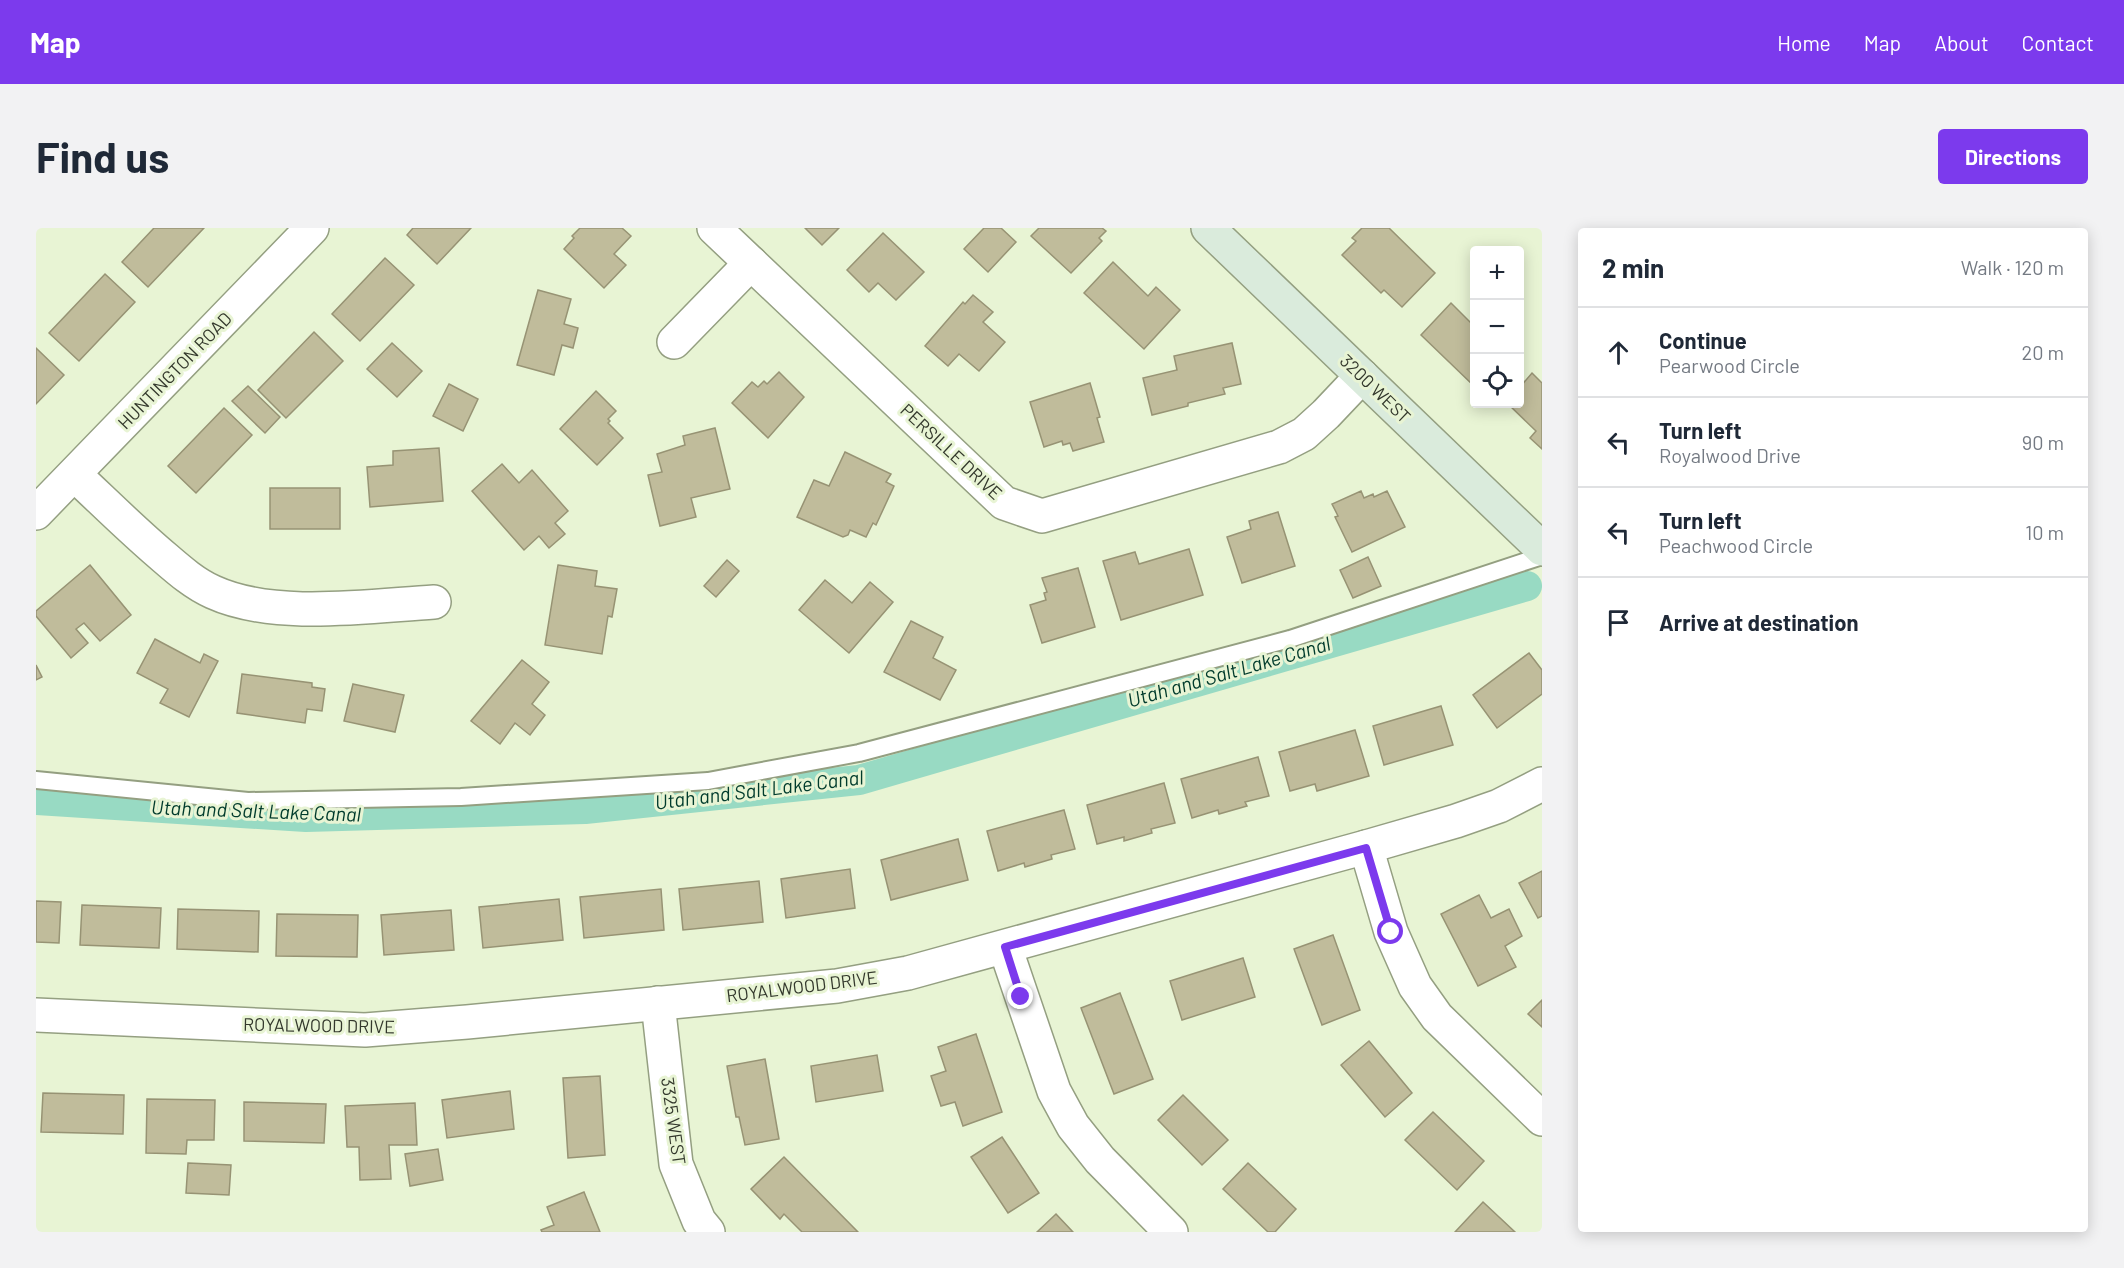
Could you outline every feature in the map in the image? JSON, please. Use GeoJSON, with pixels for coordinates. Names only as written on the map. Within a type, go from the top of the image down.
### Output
{"type":"FeatureCollection","features":[{"type":"Feature","properties":{"kind":"street","name":"HUNTINGTON ROAD"},"geometry":{"type":"LineString","coordinates":[[36,513],[312,228]]}},
{"type":"Feature","properties":{"kind":"street","name":"PERSILLE DRIVE"},"geometry":{"type":"LineString","coordinates":[[714,228],[1004,503],[1042,516],[1279,447],[1304,434],[1362,376]]}},
{"type":"Feature","properties":{"kind":"street","name":"3200 WEST"},"geometry":{"type":"LineString","coordinates":[[1208,228],[1542,549]]}},
{"type":"Feature","properties":{"kind":"street"},"geometry":{"type":"LineString","coordinates":[[674,342],[751,263]]}},
{"type":"Feature","properties":{"kind":"street"},"geometry":{"type":"LineString","coordinates":[[75,475],[149,545],[190,579],[214,593],[241,601],[285,609],[434,602]]}},
{"type":"Feature","properties":{"kind":"street","name":"ROYALWOOD DRIVE"},"geometry":{"type":"LineString","coordinates":[[36,1015],[365,1030],[837,986],[908,973],[1366,848],[1499,806],[1542,784]]}},
{"type":"Feature","properties":{"kind":"street"},"geometry":{"type":"LineString","coordinates":[[1366,848],[1391,932],[1415,986],[1437,1017],[1542,1119]]}},
{"type":"Feature","properties":{"kind":"street"},"geometry":{"type":"LineString","coordinates":[[1005,947],[1054,1091],[1073,1126],[1100,1160],[1171,1232]]}},
{"type":"Feature","properties":{"kind":"street","name":"3325 WEST"},"geometry":{"type":"LineString","coordinates":[[658,1003],[676,1164],[699,1221],[708,1232]]}},
{"type":"Feature","properties":{"kind":"lane"},"geometry":{"type":"LineString","coordinates":[[36,780],[248,801],[461,797],[708,781],[859,753],[1290,639],[1542,556]]}},
{"type":"Feature","properties":{"kind":"building"},"geometry":{"type":"Polygon","coordinates":[[[154,228],[204,228],[148,287],[122,262],[154,228]]]}},
{"type":"Feature","properties":{"kind":"building"},"geometry":{"type":"Polygon","coordinates":[[[413,228],[471,228],[437,264],[407,235],[413,228]]]}},
{"type":"Feature","properties":{"kind":"building"},"geometry":{"type":"Polygon","coordinates":[[[580,228],[622,228],[631,236],[614,254],[626,265],[604,288],[564,249],[580,228]]]}},
{"type":"Feature","properties":{"kind":"building"},"geometry":{"type":"Polygon","coordinates":[[[805,228],[839,228],[822,245],[805,228]]]}},
{"type":"Feature","properties":{"kind":"building"},"geometry":{"type":"Polygon","coordinates":[[[984,228],[1001,228],[1016,242],[988,272],[964,249],[984,228]]]}},
{"type":"Feature","properties":{"kind":"building"},"geometry":{"type":"Polygon","coordinates":[[[1039,228],[1102,228],[1106,231],[1099,238],[1102,241],[1071,273],[1031,236],[1039,228]]]}},
{"type":"Feature","properties":{"kind":"building"},"geometry":{"type":"Polygon","coordinates":[[[1362,228],[1389,228],[1435,273],[1402,307],[1384,290],[1381,293],[1342,255],[1356,241],[1352,238],[1362,228]]]}},
{"type":"Feature","properties":{"kind":"building"},"geometry":{"type":"Polygon","coordinates":[[[883,233],[924,272],[896,300],[878,283],[869,292],[847,270],[883,233]]]}},
{"type":"Feature","properties":{"kind":"building"},"geometry":{"type":"Polygon","coordinates":[[[385,258],[414,285],[360,341],[332,314],[385,258]]]}},
{"type":"Feature","properties":{"kind":"building"},"geometry":{"type":"Polygon","coordinates":[[[1113,262],[1148,296],[1156,287],[1180,310],[1144,349],[1084,293],[1113,262]]]}},
{"type":"Feature","properties":{"kind":"building"},"geometry":{"type":"Polygon","coordinates":[[[105,274],[135,302],[79,361],[49,333],[105,274]]]}},
{"type":"Feature","properties":{"kind":"building"},"geometry":{"type":"Polygon","coordinates":[[[538,290],[571,299],[564,324],[578,328],[573,348],[562,345],[554,375],[517,365],[538,290]]]}},
{"type":"Feature","properties":{"kind":"building"},"geometry":{"type":"Polygon","coordinates":[[[973,295],[993,312],[983,322],[1005,342],[979,371],[959,354],[948,366],[925,346],[963,302],[965,304],[973,295]]]}},
{"type":"Feature","properties":{"kind":"building"},"geometry":{"type":"Polygon","coordinates":[[[1451,303],[1470,322],[1470,382],[1421,335],[1451,303]]]}},
{"type":"Feature","properties":{"kind":"building"},"geometry":{"type":"Polygon","coordinates":[[[314,332],[343,361],[286,418],[258,390],[314,332]]]}},
{"type":"Feature","properties":{"kind":"building"},"geometry":{"type":"Polygon","coordinates":[[[392,343],[422,371],[397,397],[367,369],[392,343]]]}},
{"type":"Feature","properties":{"kind":"building"},"geometry":{"type":"Polygon","coordinates":[[[1232,343],[1241,384],[1223,388],[1225,394],[1152,415],[1143,378],[1177,370],[1174,356],[1232,343]]]}},
{"type":"Feature","properties":{"kind":"building"},"geometry":{"type":"Polygon","coordinates":[[[36,348],[64,375],[36,404],[36,348]]]}},
{"type":"Feature","properties":{"kind":"building"},"geometry":{"type":"Polygon","coordinates":[[[779,372],[804,397],[768,438],[732,403],[752,382],[758,387],[764,381],[767,384],[779,372]]]}},
{"type":"Feature","properties":{"kind":"building"},"geometry":{"type":"Polygon","coordinates":[[[1532,373],[1542,383],[1542,449],[1530,438],[1536,431],[1512,408],[1524,408],[1524,382],[1532,373]]]}},
{"type":"Feature","properties":{"kind":"building"},"geometry":{"type":"Polygon","coordinates":[[[1090,383],[1100,417],[1097,418],[1104,442],[1073,451],[1070,443],[1063,445],[1062,441],[1044,447],[1030,402],[1090,383]]]}},
{"type":"Feature","properties":{"kind":"building"},"geometry":{"type":"Polygon","coordinates":[[[449,384],[478,399],[463,431],[433,416],[449,384]]]}},
{"type":"Feature","properties":{"kind":"building"},"geometry":{"type":"Polygon","coordinates":[[[248,386],[280,417],[265,433],[232,401],[248,386]]]}},
{"type":"Feature","properties":{"kind":"building"},"geometry":{"type":"Polygon","coordinates":[[[596,391],[616,411],[608,419],[610,421],[608,423],[623,438],[597,465],[560,429],[596,391]]]}},
{"type":"Feature","properties":{"kind":"building"},"geometry":{"type":"Polygon","coordinates":[[[224,408],[252,435],[196,493],[168,466],[224,408]]]}},
{"type":"Feature","properties":{"kind":"building"},"geometry":{"type":"Polygon","coordinates":[[[715,428],[730,489],[691,498],[696,517],[660,526],[648,475],[662,472],[657,454],[685,445],[683,436],[715,428]]]}},
{"type":"Feature","properties":{"kind":"building"},"geometry":{"type":"Polygon","coordinates":[[[439,448],[443,501],[370,507],[367,467],[393,465],[393,451],[439,448]]]}},
{"type":"Feature","properties":{"kind":"building"},"geometry":{"type":"Polygon","coordinates":[[[845,452],[891,474],[886,482],[894,486],[876,525],[873,523],[866,537],[850,530],[848,535],[843,537],[797,517],[814,480],[829,486],[845,452]]]}},
{"type":"Feature","properties":{"kind":"building"},"geometry":{"type":"Polygon","coordinates":[[[502,464],[519,483],[532,470],[568,511],[555,523],[565,534],[549,548],[539,536],[524,550],[472,491],[502,464]]]}},
{"type":"Feature","properties":{"kind":"building"},"geometry":{"type":"Polygon","coordinates":[[[270,488],[340,488],[340,529],[270,529],[270,488]]]}},
{"type":"Feature","properties":{"kind":"building"},"geometry":{"type":"Polygon","coordinates":[[[1361,491],[1364,498],[1373,494],[1374,497],[1387,491],[1405,527],[1352,552],[1335,517],[1338,516],[1332,504],[1361,491]]]}},
{"type":"Feature","properties":{"kind":"building"},"geometry":{"type":"Polygon","coordinates":[[[1278,512],[1295,566],[1242,583],[1227,537],[1251,529],[1249,521],[1278,512]]]}},
{"type":"Feature","properties":{"kind":"building"},"geometry":{"type":"Polygon","coordinates":[[[1189,549],[1203,595],[1121,620],[1103,561],[1135,552],[1139,564],[1189,549]]]}},
{"type":"Feature","properties":{"kind":"building"},"geometry":{"type":"Polygon","coordinates":[[[1368,557],[1381,586],[1353,598],[1340,570],[1368,557]]]}},
{"type":"Feature","properties":{"kind":"building"},"geometry":{"type":"Polygon","coordinates":[[[727,560],[739,571],[716,597],[704,586],[727,560]]]}},
{"type":"Feature","properties":{"kind":"building"},"geometry":{"type":"Polygon","coordinates":[[[90,565],[131,615],[100,641],[84,623],[76,629],[88,643],[71,658],[36,616],[36,611],[90,565]]]}},
{"type":"Feature","properties":{"kind":"building"},"geometry":{"type":"Polygon","coordinates":[[[558,565],[597,571],[595,586],[617,589],[612,617],[608,616],[602,654],[545,645],[558,565]]]}},
{"type":"Feature","properties":{"kind":"building"},"geometry":{"type":"Polygon","coordinates":[[[1078,568],[1095,627],[1042,643],[1030,605],[1046,600],[1044,593],[1047,592],[1042,578],[1078,568]]]}},
{"type":"Feature","properties":{"kind":"building"},"geometry":{"type":"Polygon","coordinates":[[[825,580],[852,603],[870,582],[893,602],[849,653],[799,610],[825,580]]]}},
{"type":"Feature","properties":{"kind":"building"},"geometry":{"type":"Polygon","coordinates":[[[911,621],[943,637],[933,658],[956,670],[940,700],[884,672],[911,621]]]}},
{"type":"Feature","properties":{"kind":"building"},"geometry":{"type":"Polygon","coordinates":[[[155,639],[200,663],[204,654],[218,661],[189,717],[160,703],[168,689],[137,673],[155,639]]]}},
{"type":"Feature","properties":{"kind":"building"},"geometry":{"type":"Polygon","coordinates":[[[1529,653],[1542,670],[1542,694],[1497,728],[1473,695],[1529,653]]]}},
{"type":"Feature","properties":{"kind":"building"},"geometry":{"type":"Polygon","coordinates":[[[522,660],[549,682],[532,704],[545,715],[530,735],[515,723],[500,744],[471,721],[522,660]]]}},
{"type":"Feature","properties":{"kind":"building"},"geometry":{"type":"Polygon","coordinates":[[[36,665],[42,677],[36,680],[36,665]]]}},
{"type":"Feature","properties":{"kind":"building"},"geometry":{"type":"Polygon","coordinates":[[[242,674],[312,683],[312,687],[325,689],[322,711],[307,709],[305,723],[237,713],[242,674]]]}},
{"type":"Feature","properties":{"kind":"building"},"geometry":{"type":"Polygon","coordinates":[[[353,684],[404,695],[395,732],[344,721],[353,684]]]}},
{"type":"Feature","properties":{"kind":"building"},"geometry":{"type":"Polygon","coordinates":[[[1441,706],[1453,745],[1384,765],[1373,726],[1441,706]]]}},
{"type":"Feature","properties":{"kind":"building"},"geometry":{"type":"Polygon","coordinates":[[[1355,730],[1369,776],[1317,791],[1315,784],[1290,791],[1279,752],[1355,730]]]}},
{"type":"Feature","properties":{"kind":"building"},"geometry":{"type":"Polygon","coordinates":[[[1258,757],[1269,796],[1245,802],[1247,806],[1219,814],[1218,810],[1192,818],[1181,779],[1258,757]]]}},
{"type":"Feature","properties":{"kind":"building"},"geometry":{"type":"Polygon","coordinates":[[[1164,783],[1175,823],[1151,829],[1152,833],[1124,841],[1124,837],[1097,844],[1087,805],[1164,783]]]}},
{"type":"Feature","properties":{"kind":"building"},"geometry":{"type":"Polygon","coordinates":[[[1064,810],[1075,849],[1051,855],[1052,859],[1025,867],[1024,863],[998,871],[987,831],[1064,810]]]}},
{"type":"Feature","properties":{"kind":"building"},"geometry":{"type":"Polygon","coordinates":[[[958,839],[968,880],[891,900],[881,860],[958,839]]]}},
{"type":"Feature","properties":{"kind":"building"},"geometry":{"type":"Polygon","coordinates":[[[850,869],[855,908],[786,918],[781,879],[850,869]]]}},
{"type":"Feature","properties":{"kind":"building"},"geometry":{"type":"Polygon","coordinates":[[[1542,871],[1542,916],[1538,918],[1519,883],[1542,871]]]}},
{"type":"Feature","properties":{"kind":"building"},"geometry":{"type":"Polygon","coordinates":[[[759,881],[763,922],[683,930],[679,889],[759,881]]]}},
{"type":"Feature","properties":{"kind":"building"},"geometry":{"type":"Polygon","coordinates":[[[661,889],[664,930],[584,938],[580,897],[661,889]]]}},
{"type":"Feature","properties":{"kind":"building"},"geometry":{"type":"Polygon","coordinates":[[[1479,895],[1491,918],[1509,909],[1522,936],[1505,946],[1516,967],[1478,986],[1441,914],[1479,895]]]}},
{"type":"Feature","properties":{"kind":"building"},"geometry":{"type":"Polygon","coordinates":[[[559,899],[563,940],[483,948],[479,907],[559,899]]]}},
{"type":"Feature","properties":{"kind":"building"},"geometry":{"type":"Polygon","coordinates":[[[36,901],[61,902],[59,943],[36,942],[36,901]]]}},
{"type":"Feature","properties":{"kind":"building"},"geometry":{"type":"Polygon","coordinates":[[[82,905],[161,908],[159,948],[80,945],[82,905]]]}},
{"type":"Feature","properties":{"kind":"building"},"geometry":{"type":"Polygon","coordinates":[[[178,909],[259,911],[258,952],[177,949],[178,909]]]}},
{"type":"Feature","properties":{"kind":"building"},"geometry":{"type":"Polygon","coordinates":[[[451,910],[454,950],[384,955],[381,915],[451,910]]]}},
{"type":"Feature","properties":{"kind":"building"},"geometry":{"type":"Polygon","coordinates":[[[277,914],[358,915],[357,957],[276,956],[277,914]]]}},
{"type":"Feature","properties":{"kind":"building"},"geometry":{"type":"Polygon","coordinates":[[[1333,935],[1360,1010],[1322,1025],[1294,949],[1333,935]]]}},
{"type":"Feature","properties":{"kind":"building"},"geometry":{"type":"Polygon","coordinates":[[[1243,958],[1255,997],[1182,1020],[1170,981],[1243,958]]]}},
{"type":"Feature","properties":{"kind":"building"},"geometry":{"type":"Polygon","coordinates":[[[1120,993],[1153,1079],[1114,1094],[1081,1008],[1120,993]]]}},
{"type":"Feature","properties":{"kind":"building"},"geometry":{"type":"Polygon","coordinates":[[[1542,1000],[1542,1027],[1528,1014],[1542,1000]]]}},
{"type":"Feature","properties":{"kind":"building"},"geometry":{"type":"Polygon","coordinates":[[[976,1034],[1002,1112],[963,1126],[955,1102],[941,1106],[931,1076],[946,1071],[938,1047],[976,1034]]]}},
{"type":"Feature","properties":{"kind":"building"},"geometry":{"type":"Polygon","coordinates":[[[1369,1041],[1412,1093],[1385,1117],[1341,1065],[1369,1041]]]}},
{"type":"Feature","properties":{"kind":"building"},"geometry":{"type":"Polygon","coordinates":[[[877,1055],[883,1091],[816,1102],[811,1066],[877,1055]]]}},
{"type":"Feature","properties":{"kind":"building"},"geometry":{"type":"Polygon","coordinates":[[[765,1059],[779,1139],[745,1145],[739,1117],[736,1117],[727,1066],[765,1059]]]}},
{"type":"Feature","properties":{"kind":"building"},"geometry":{"type":"Polygon","coordinates":[[[600,1076],[605,1155],[568,1158],[563,1078],[600,1076]]]}},
{"type":"Feature","properties":{"kind":"building"},"geometry":{"type":"Polygon","coordinates":[[[510,1091],[514,1129],[447,1138],[442,1100],[510,1091]]]}},
{"type":"Feature","properties":{"kind":"building"},"geometry":{"type":"Polygon","coordinates":[[[43,1093],[124,1095],[123,1134],[41,1132],[43,1093]]]}},
{"type":"Feature","properties":{"kind":"building"},"geometry":{"type":"Polygon","coordinates":[[[1183,1095],[1228,1140],[1202,1165],[1158,1120],[1183,1095]]]}},
{"type":"Feature","properties":{"kind":"building"},"geometry":{"type":"Polygon","coordinates":[[[147,1099],[215,1100],[214,1140],[187,1140],[186,1154],[146,1153],[147,1099]]]}},
{"type":"Feature","properties":{"kind":"building"},"geometry":{"type":"Polygon","coordinates":[[[244,1102],[326,1104],[324,1143],[244,1141],[244,1102]]]}},
{"type":"Feature","properties":{"kind":"building"},"geometry":{"type":"Polygon","coordinates":[[[415,1103],[417,1145],[389,1145],[391,1179],[360,1180],[359,1147],[347,1147],[345,1106],[415,1103]]]}},
{"type":"Feature","properties":{"kind":"building"},"geometry":{"type":"Polygon","coordinates":[[[1433,1112],[1484,1161],[1457,1190],[1405,1140],[1433,1112]]]}},
{"type":"Feature","properties":{"kind":"building"},"geometry":{"type":"Polygon","coordinates":[[[1002,1137],[1039,1193],[1008,1213],[971,1157],[1002,1137]]]}},
{"type":"Feature","properties":{"kind":"building"},"geometry":{"type":"Polygon","coordinates":[[[438,1149],[443,1180],[410,1186],[405,1154],[438,1149]]]}},
{"type":"Feature","properties":{"kind":"building"},"geometry":{"type":"Polygon","coordinates":[[[784,1157],[858,1232],[802,1232],[784,1214],[780,1219],[751,1189],[784,1157]]]}},
{"type":"Feature","properties":{"kind":"building"},"geometry":{"type":"Polygon","coordinates":[[[188,1163],[231,1165],[229,1195],[186,1193],[188,1163]]]}},
{"type":"Feature","properties":{"kind":"building"},"geometry":{"type":"Polygon","coordinates":[[[1248,1163],[1296,1209],[1275,1232],[1268,1232],[1223,1189],[1248,1163]]]}},
{"type":"Feature","properties":{"kind":"building"},"geometry":{"type":"Polygon","coordinates":[[[584,1192],[600,1232],[542,1232],[541,1230],[554,1225],[547,1207],[584,1192]]]}},
{"type":"Feature","properties":{"kind":"building"},"geometry":{"type":"Polygon","coordinates":[[[1483,1202],[1515,1232],[1455,1232],[1483,1202]]]}},
{"type":"Feature","properties":{"kind":"building"},"geometry":{"type":"Polygon","coordinates":[[[1056,1214],[1073,1232],[1037,1232],[1056,1214]]]}},
{"type":"Feature","properties":{"kind":"waterway","name":"Utah and Salt Lake Canal"},"geometry":{"type":"LineString","coordinates":[[36,800],[306,817],[585,809],[859,780],[1527,586]]}},
{"type":"Feature","properties":{"kind":"route"},"geometry":{"type":"LineString","coordinates":[[1021,997],[1005,947],[1366,848],[1391,932]]}}]}
